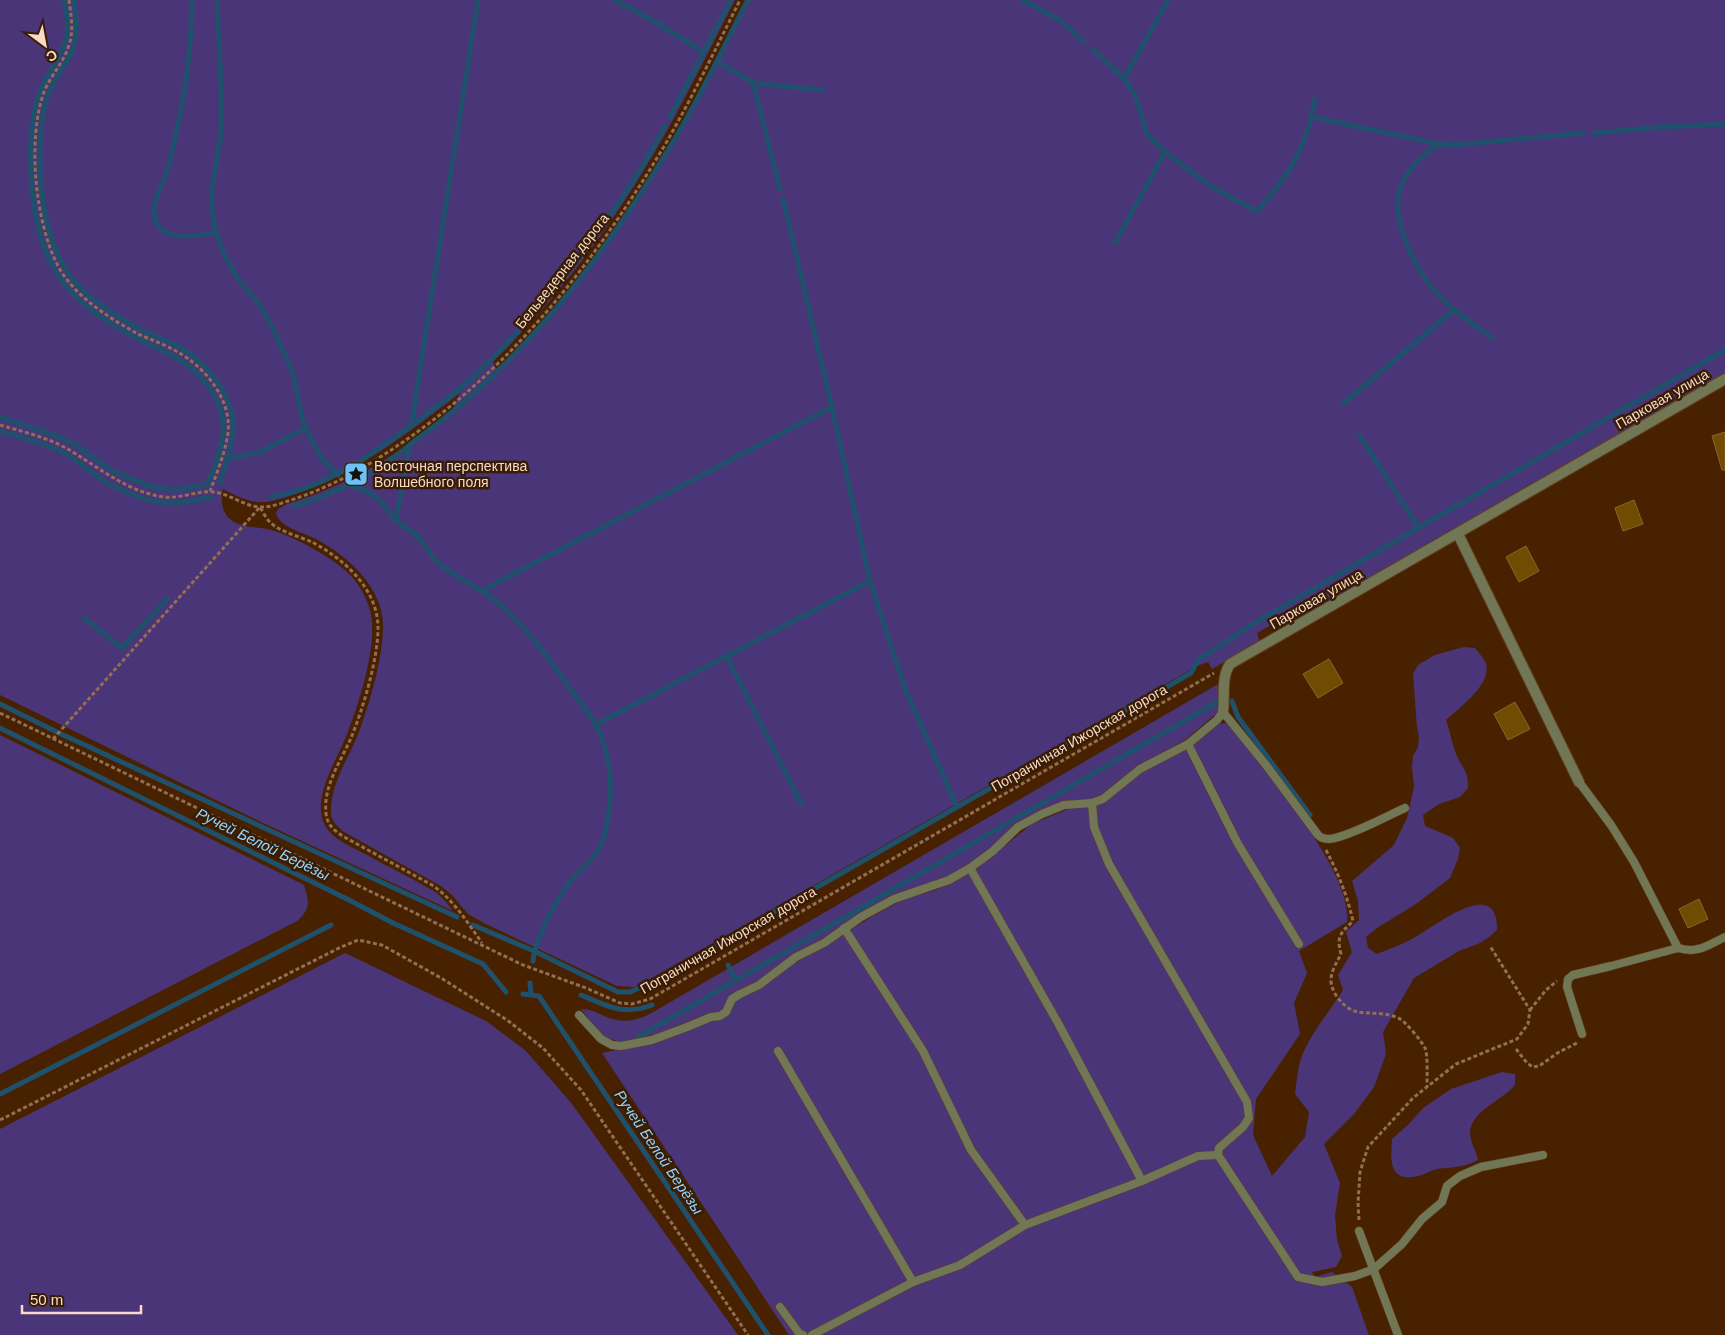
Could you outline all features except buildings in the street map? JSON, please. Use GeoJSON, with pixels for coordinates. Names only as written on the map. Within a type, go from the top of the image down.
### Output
{"type":"FeatureCollection","features":[{"type":"Feature","properties":{"kind":"street","name":"Парковая улица"},"geometry":{"type":"LineString","coordinates":[[1230,664],[1725,380]]}},
{"type":"Feature","properties":{"kind":"street"},"geometry":{"type":"LineString","coordinates":[[1458,534],[1579,782]]}},
{"type":"Feature","properties":{"kind":"street"},"geometry":{"type":"LineString","coordinates":[[1223,712],[1226,670],[1230,664]]}},
{"type":"Feature","properties":{"kind":"lane"},"geometry":{"type":"LineString","coordinates":[[578,1015],[602,1039],[612,1045],[630,1044],[658,1038],[687,1028],[711,1016],[720,1016],[726,1012],[732,999],[759,985],[796,957],[824,943],[861,917],[894,899],[949,880],[970,868],[993,851],[1018,827],[1042,814],[1074,804],[1092,803],[1103,799],[1134,773],[1188,744],[1218,720],[1223,712],[1322,838],[1330,839],[1337,837],[1405,808]]}},
{"type":"Feature","properties":{"kind":"lane"},"geometry":{"type":"LineString","coordinates":[[1188,744],[1238,844],[1299,944]]}},
{"type":"Feature","properties":{"kind":"lane"},"geometry":{"type":"LineString","coordinates":[[1579,782],[1634,862],[1678,948]]}},
{"type":"Feature","properties":{"kind":"lane"},"geometry":{"type":"LineString","coordinates":[[1092,803],[1094,827],[1109,864],[1247,1102],[1249,1118],[1243,1127],[1219,1148],[1218,1156],[1298,1277],[1322,1282],[1374,1270],[1402,1244],[1422,1219],[1442,1202],[1447,1186],[1460,1176],[1481,1167],[1543,1155]]}},
{"type":"Feature","properties":{"kind":"lane"},"geometry":{"type":"LineString","coordinates":[[970,868],[1058,1023],[1142,1181]]}},
{"type":"Feature","properties":{"kind":"lane"},"geometry":{"type":"LineString","coordinates":[[844,928],[923,1051],[971,1150],[1025,1225]]}},
{"type":"Feature","properties":{"kind":"lane"},"geometry":{"type":"LineString","coordinates":[[1582,1034],[1568,987],[1568,978],[1573,975],[1678,948],[1699,950],[1725,936]]}},
{"type":"Feature","properties":{"kind":"lane"},"geometry":{"type":"LineString","coordinates":[[778,1051],[914,1282]]}},
{"type":"Feature","properties":{"kind":"lane"},"geometry":{"type":"LineString","coordinates":[[812,1335],[914,1282],[960,1264],[1025,1225],[1142,1181],[1198,1156],[1218,1156]]}},
{"type":"Feature","properties":{"kind":"lane"},"geometry":{"type":"LineString","coordinates":[[1359,1231],[1398,1335]]}},
{"type":"Feature","properties":{"kind":"lane"},"geometry":{"type":"LineString","coordinates":[[780,1307],[799,1333],[803,1335]]}},
{"type":"Feature","properties":{"kind":"path"},"geometry":{"type":"LineString","coordinates":[[0,425],[49,440],[69,450],[110,477],[147,493],[164,497],[210,491],[219,469],[228,433],[227,414],[222,398],[205,373],[194,362],[178,352],[122,324],[87,300],[68,282],[58,268],[51,251],[40,206],[35,167],[35,144],[38,115],[44,92],[70,44],[72,25],[69,0]]}},
{"type":"Feature","properties":{"kind":"path","name":"Бельведерная дорога"},"geometry":{"type":"LineString","coordinates":[[210,491],[245,504],[260,507],[285,502],[328,487],[389,452],[470,391],[527,334],[582,268],[626,208],[666,142],[740,0]]}},
{"type":"Feature","properties":{"kind":"path"},"geometry":{"type":"LineString","coordinates":[[53,739],[260,507],[271,523],[313,543],[336,557],[352,570],[371,597],[378,619],[377,640],[360,711],[351,738],[336,768],[329,788],[326,813],[328,822],[333,829],[346,838],[443,892],[482,944]]}},
{"type":"Feature","properties":{"kind":"path","name":"Пограничная Ижорская дорога"},"geometry":{"type":"LineString","coordinates":[[0,713],[536,970],[586,988],[620,1003],[632,1004],[650,999],[1230,664]]}},
{"type":"Feature","properties":{"kind":"path"},"geometry":{"type":"LineString","coordinates":[[1318,835],[1340,878],[1348,898],[1353,921],[1340,935],[1338,942],[1341,954],[1333,969],[1331,982],[1333,988],[1344,1005],[1351,1010],[1383,1014],[1402,1020],[1426,1048],[1428,1087]]}},
{"type":"Feature","properties":{"kind":"path"},"geometry":{"type":"LineString","coordinates":[[0,1120],[339,948],[358,940],[382,944],[441,978],[507,1020],[543,1048],[582,1090],[748,1335]]}},
{"type":"Feature","properties":{"kind":"path"},"geometry":{"type":"LineString","coordinates":[[1490,946],[1530,1010]]}},
{"type":"Feature","properties":{"kind":"path"},"geometry":{"type":"LineString","coordinates":[[1359,1231],[1360,1172],[1368,1147],[1414,1098],[1456,1064],[1517,1039],[1528,1024],[1530,1010],[1546,990],[1555,982],[1568,978]]}},
{"type":"Feature","properties":{"kind":"path"},"geometry":{"type":"LineString","coordinates":[[1516,1049],[1527,1064],[1533,1067],[1539,1066],[1558,1052],[1577,1044],[1582,1034]]}},
{"type":"Feature","properties":{"kind":"shaded area"},"geometry":{"type":"Polygon","coordinates":[[[0,0],[735,0],[681,105],[637,181],[607,227],[577,267],[545,306],[493,362],[496,369],[528,337],[566,294],[603,246],[637,196],[685,118],[745,0],[1725,0],[1725,374],[1303,617],[1295,618],[1289,615],[1257,633],[1259,640],[1257,643],[1212,669],[1208,662],[1197,666],[643,983],[634,987],[617,986],[468,914],[452,895],[441,886],[344,832],[332,817],[332,800],[337,780],[359,732],[375,681],[382,641],[382,614],[378,600],[371,587],[352,564],[328,546],[287,526],[278,518],[276,513],[278,509],[287,504],[328,489],[365,472],[400,450],[450,412],[460,393],[360,464],[316,486],[267,502],[249,500],[223,489],[222,497],[222,506],[231,520],[240,525],[280,533],[314,549],[345,570],[363,593],[370,610],[372,624],[372,640],[366,675],[356,710],[325,785],[321,809],[323,821],[329,831],[337,838],[437,893],[453,911],[261,822],[0,695],[0,0]]]}},
{"type":"Feature","properties":{"kind":"shaded area"},"geometry":{"type":"Polygon","coordinates":[[[1464,647],[1475,648],[1486,664],[1487,672],[1484,680],[1473,695],[1446,720],[1455,751],[1466,772],[1468,788],[1460,797],[1439,804],[1423,815],[1425,826],[1453,838],[1460,848],[1458,859],[1450,878],[1416,904],[1366,937],[1368,948],[1377,954],[1412,939],[1462,909],[1476,905],[1487,906],[1494,914],[1497,930],[1480,943],[1459,951],[1414,978],[1383,1032],[1386,1054],[1374,1087],[1354,1114],[1324,1144],[1340,1183],[1335,1215],[1337,1240],[1342,1256],[1336,1267],[1312,1272],[1315,1277],[1332,1272],[1352,1287],[1369,1335],[789,1335],[602,1053],[729,1014],[735,1001],[770,982],[792,965],[873,916],[904,899],[936,890],[971,873],[1032,824],[1073,807],[1099,805],[1142,771],[1187,749],[1219,724],[1226,723],[1298,813],[1339,882],[1346,903],[1347,922],[1299,951],[1307,973],[1294,1003],[1300,1034],[1256,1099],[1253,1135],[1272,1176],[1305,1137],[1309,1112],[1295,1094],[1298,1072],[1308,1043],[1343,990],[1338,975],[1352,952],[1346,932],[1359,920],[1358,901],[1352,881],[1394,845],[1407,818],[1414,787],[1413,756],[1418,747],[1419,737],[1413,674],[1418,665],[1435,655],[1464,647]]]}},
{"type":"Feature","properties":{"kind":"shaded area"},"geometry":{"type":"Polygon","coordinates":[[[1220,683],[1218,712],[1185,740],[1132,770],[1096,799],[1063,802],[1040,811],[1016,824],[991,848],[958,871],[947,877],[893,896],[860,914],[757,981],[738,991],[724,1009],[657,1034],[621,1042],[607,1038],[600,1033],[581,1009],[590,1010],[621,1021],[637,1019],[648,1015],[1220,683]]]}},
{"type":"Feature","properties":{"kind":"shaded area"},"geometry":{"type":"Polygon","coordinates":[[[0,735],[304,885],[308,901],[305,913],[297,921],[0,1074],[0,735]]]}},
{"type":"Feature","properties":{"kind":"shaded area"},"geometry":{"type":"Polygon","coordinates":[[[345,953],[486,1021],[526,1051],[572,1104],[738,1335],[0,1335],[0,1129],[345,953]]]}},
{"type":"Feature","properties":{"kind":"shaded area"},"geometry":{"type":"Polygon","coordinates":[[[1502,1072],[1515,1074],[1515,1085],[1481,1112],[1472,1125],[1470,1136],[1478,1160],[1462,1166],[1437,1169],[1411,1177],[1404,1177],[1394,1170],[1391,1156],[1392,1139],[1423,1108],[1451,1089],[1502,1072]]]}},
{"type":"Feature","properties":{"kind":"waterway"},"geometry":{"type":"LineString","coordinates":[[0,417],[73,443],[113,471],[149,486],[173,490],[207,485],[221,445],[223,431],[221,412],[214,395],[205,381],[194,370],[172,355],[133,336],[93,311],[76,297],[62,281],[47,254],[35,208],[30,158],[35,111],[40,92],[66,40],[67,22],[64,0]]}},
{"type":"Feature","properties":{"kind":"waterway"},"geometry":{"type":"LineString","coordinates":[[74,0],[76,17],[74,45],[69,58],[48,95],[43,114],[40,158],[41,182],[48,227],[63,265],[87,294],[129,323],[178,346],[198,361],[216,380],[228,402],[232,414],[233,427],[230,448],[220,482]]}},
{"type":"Feature","properties":{"kind":"waterway"},"geometry":{"type":"LineString","coordinates":[[192,0],[190,42],[182,104],[169,165],[154,209],[157,223],[168,233],[192,236],[216,232]]}},
{"type":"Feature","properties":{"kind":"waterway"},"geometry":{"type":"LineString","coordinates":[[217,0],[221,134],[212,188],[212,209],[216,232],[224,254],[238,279],[259,304],[273,328],[293,373],[302,418],[308,433],[323,460],[338,475]]}},
{"type":"Feature","properties":{"kind":"waterway"},"geometry":{"type":"LineString","coordinates":[[411,427],[478,0]]}},
{"type":"Feature","properties":{"kind":"waterway"},"geometry":{"type":"LineString","coordinates":[[615,0],[704,52]]}},
{"type":"Feature","properties":{"kind":"waterway"},"geometry":{"type":"LineString","coordinates":[[670,117],[731,0]]}},
{"type":"Feature","properties":{"kind":"waterway"},"geometry":{"type":"LineString","coordinates":[[293,506],[341,488],[390,460],[455,410],[491,378],[558,307],[617,229],[670,147],[691,111],[748,0]]}},
{"type":"Feature","properties":{"kind":"waterway"},"geometry":{"type":"LineString","coordinates":[[1023,0],[1061,21],[1084,42]]}},
{"type":"Feature","properties":{"kind":"waterway"},"geometry":{"type":"LineString","coordinates":[[1124,79],[1168,0]]}},
{"type":"Feature","properties":{"kind":"waterway"},"geometry":{"type":"LineString","coordinates":[[1093,49],[1124,79],[1135,95],[1147,134],[1165,152],[1212,187],[1257,211],[1295,160],[1307,132],[1315,99]]}},
{"type":"Feature","properties":{"kind":"waterway"},"geometry":{"type":"LineString","coordinates":[[717,61],[753,83],[823,90]]}},
{"type":"Feature","properties":{"kind":"waterway"},"geometry":{"type":"LineString","coordinates":[[753,83],[780,189]]}},
{"type":"Feature","properties":{"kind":"waterway"},"geometry":{"type":"LineString","coordinates":[[1312,117],[1439,144],[1453,145],[1583,133]]}},
{"type":"Feature","properties":{"kind":"waterway"},"geometry":{"type":"LineString","coordinates":[[1594,133],[1725,124]]}},
{"type":"Feature","properties":{"kind":"waterway"},"geometry":{"type":"LineString","coordinates":[[271,497],[308,487],[342,472],[389,441],[446,400],[470,380],[526,323],[588,245],[635,179],[665,126]]}},
{"type":"Feature","properties":{"kind":"waterway"},"geometry":{"type":"LineString","coordinates":[[1439,144],[1417,162],[1404,179],[1398,198],[1401,226],[1411,254],[1433,289],[1453,309],[1492,338]]}},
{"type":"Feature","properties":{"kind":"waterway"},"geometry":{"type":"LineString","coordinates":[[1115,243],[1165,152]]}},
{"type":"Feature","properties":{"kind":"waterway"},"geometry":{"type":"LineString","coordinates":[[473,925],[534,951],[618,992],[630,992],[648,984],[957,807],[905,689],[870,581],[832,407],[783,199]]}},
{"type":"Feature","properties":{"kind":"waterway"},"geometry":{"type":"LineString","coordinates":[[1343,404],[1455,309]]}},
{"type":"Feature","properties":{"kind":"waterway"},"geometry":{"type":"LineString","coordinates":[[957,807],[1191,673],[1198,660],[1253,624],[1725,350]]}},
{"type":"Feature","properties":{"kind":"waterway"},"geometry":{"type":"LineString","coordinates":[[483,590],[832,407]]}},
{"type":"Feature","properties":{"kind":"waterway"},"geometry":{"type":"LineString","coordinates":[[227,459],[260,452],[306,428]]}},
{"type":"Feature","properties":{"kind":"waterway"},"geometry":{"type":"LineString","coordinates":[[0,431],[58,450],[107,483],[139,497],[165,503],[188,502],[211,497]]}},
{"type":"Feature","properties":{"kind":"waterway"},"geometry":{"type":"LineString","coordinates":[[1360,436],[1418,527]]}},
{"type":"Feature","properties":{"kind":"waterway"},"geometry":{"type":"LineString","coordinates":[[396,521],[409,446]]}},
{"type":"Feature","properties":{"kind":"waterway"},"geometry":{"type":"LineString","coordinates":[[349,485],[366,491],[378,499],[394,518],[419,538],[439,564],[491,597],[506,610],[539,647],[583,706],[602,738],[609,764],[611,791],[603,841],[597,853],[574,877],[555,905],[538,941],[533,961]]}},
{"type":"Feature","properties":{"kind":"waterway"},"geometry":{"type":"LineString","coordinates":[[595,725],[870,581]]}},
{"type":"Feature","properties":{"kind":"waterway"},"geometry":{"type":"LineString","coordinates":[[84,618],[122,648],[167,599]]}},
{"type":"Feature","properties":{"kind":"waterway"},"geometry":{"type":"LineString","coordinates":[[726,655],[801,803]]}},
{"type":"Feature","properties":{"kind":"waterway"},"geometry":{"type":"LineString","coordinates":[[1232,701],[1238,717],[1310,815]]}},
{"type":"Feature","properties":{"kind":"waterway"},"geometry":{"type":"LineString","coordinates":[[638,1037],[1217,702]]}},
{"type":"Feature","properties":{"kind":"waterway"},"geometry":{"type":"LineString","coordinates":[[0,704],[457,917]]}},
{"type":"Feature","properties":{"kind":"waterway","name":"Ручей Белой Берёзы"},"geometry":{"type":"LineString","coordinates":[[0,728],[393,923],[483,964],[506,992]]}},
{"type":"Feature","properties":{"kind":"waterway"},"geometry":{"type":"LineString","coordinates":[[0,1094],[331,925]]}},
{"type":"Feature","properties":{"kind":"waterway"},"geometry":{"type":"LineString","coordinates":[[728,965],[736,980]]}},
{"type":"Feature","properties":{"kind":"waterway"},"geometry":{"type":"LineString","coordinates":[[530,983],[531,994]]}},
{"type":"Feature","properties":{"kind":"waterway","name":"Ручей Белой Берёзы"},"geometry":{"type":"LineString","coordinates":[[523,994],[539,996],[768,1335]]}},
{"type":"Feature","properties":{"kind":"waterway"},"geometry":{"type":"LineString","coordinates":[[581,995],[607,1006],[624,1010],[652,1005]]}},
{"type":"Feature","properties":{"kind":"place","name":"Восточная перспектива Волшебного поля"},"geometry":{"type":"Point","coordinates":[356,474]}}]}
